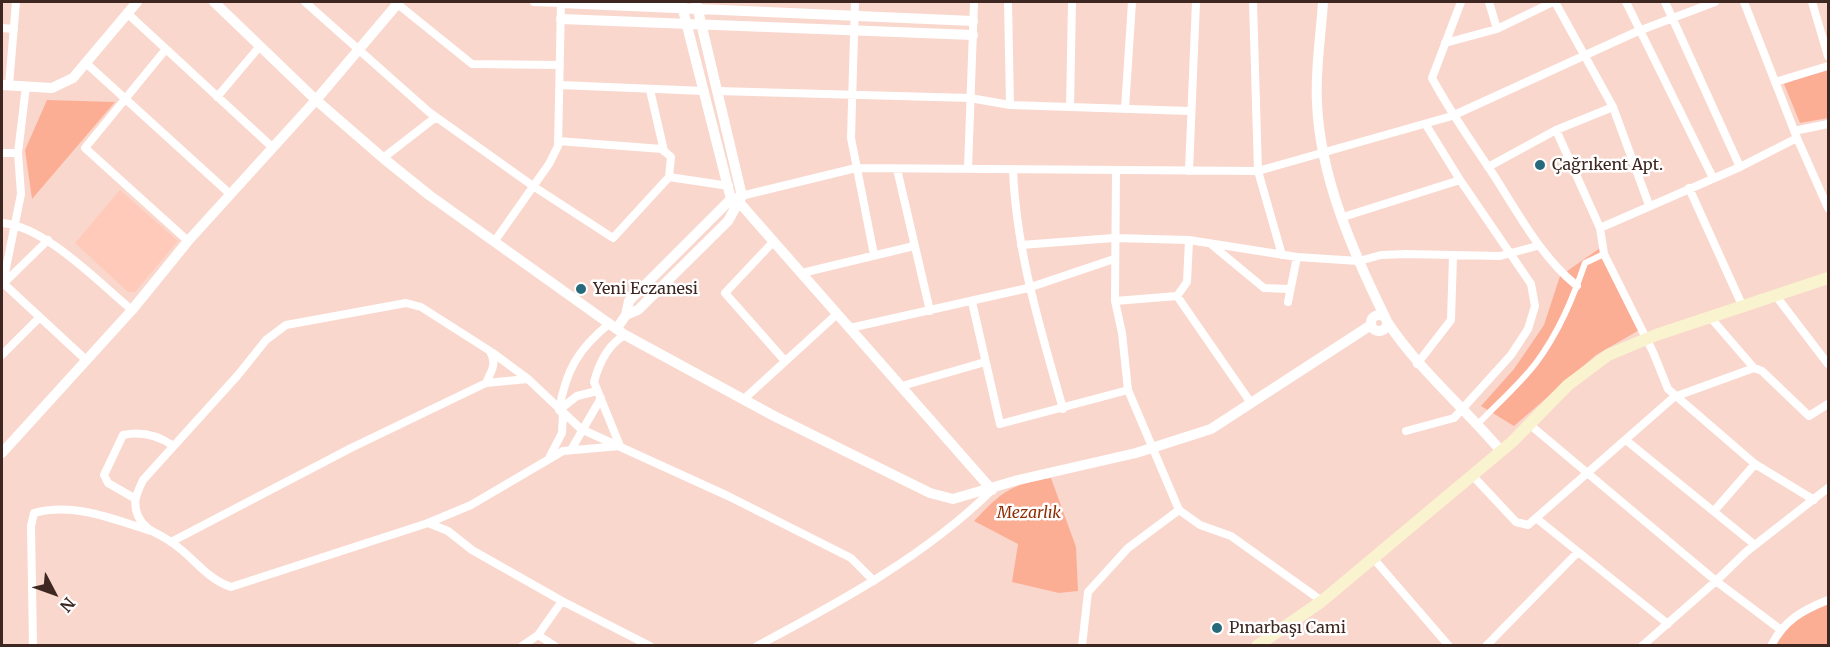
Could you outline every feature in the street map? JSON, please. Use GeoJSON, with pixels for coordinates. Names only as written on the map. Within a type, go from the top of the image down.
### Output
{"type":"FeatureCollection","features":[{"type":"Feature","properties":{"kind":"main road"},"geometry":{"type":"LineString","coordinates":[[1257,645],[1322,601],[1501,451],[1568,385],[1608,356],[1710,316],[1828,278]]}},
{"type":"Feature","properties":{"kind":"street"},"geometry":{"type":"LineString","coordinates":[[16,2],[5,85],[52,88],[74,78],[135,2]]}},
{"type":"Feature","properties":{"kind":"street"},"geometry":{"type":"LineString","coordinates":[[214,2],[316,100],[382,158],[494,242],[617,329],[744,399],[930,493],[953,499],[992,490],[1018,480],[1154,447],[1211,429],[1379,323]]}},
{"type":"Feature","properties":{"kind":"street"},"geometry":{"type":"LineString","coordinates":[[305,2],[436,117],[533,186],[613,238],[669,177],[670,157],[664,151],[650,90]]}},
{"type":"Feature","properties":{"kind":"street"},"geometry":{"type":"LineString","coordinates":[[2,453],[132,310],[188,241],[316,100],[397,2],[472,64],[560,65]]}},
{"type":"Feature","properties":{"kind":"street"},"geometry":{"type":"LineString","coordinates":[[534,2],[697,6],[974,21]]}},
{"type":"Feature","properties":{"kind":"street"},"geometry":{"type":"LineString","coordinates":[[855,2],[851,138],[874,255]]}},
{"type":"Feature","properties":{"kind":"street"},"geometry":{"type":"LineString","coordinates":[[968,169],[974,2]]}},
{"type":"Feature","properties":{"kind":"street"},"geometry":{"type":"LineString","coordinates":[[1008,2],[1010,105]]}},
{"type":"Feature","properties":{"kind":"street"},"geometry":{"type":"LineString","coordinates":[[1070,107],[1072,2]]}},
{"type":"Feature","properties":{"kind":"street"},"geometry":{"type":"LineString","coordinates":[[1125,109],[1132,2]]}},
{"type":"Feature","properties":{"kind":"street"},"geometry":{"type":"LineString","coordinates":[[1189,171],[1196,2]]}},
{"type":"Feature","properties":{"kind":"street"},"geometry":{"type":"LineString","coordinates":[[1253,2],[1258,171],[1282,255]]}},
{"type":"Feature","properties":{"kind":"street"},"geometry":{"type":"LineString","coordinates":[[1323,2],[1317,102],[1323,152],[1343,217],[1371,289],[1379,323],[1402,344],[1417,364],[1461,410],[1478,424],[1501,451]]}},
{"type":"Feature","properties":{"kind":"street"},"geometry":{"type":"LineString","coordinates":[[1461,2],[1432,78],[1452,116],[1488,167],[1537,246],[1556,268],[1577,286]]}},
{"type":"Feature","properties":{"kind":"street"},"geometry":{"type":"LineString","coordinates":[[1489,2],[1497,29]]}},
{"type":"Feature","properties":{"kind":"street"},"geometry":{"type":"LineString","coordinates":[[1445,43],[1497,29],[1554,2],[1612,107],[1649,205]]}},
{"type":"Feature","properties":{"kind":"street"},"geometry":{"type":"LineString","coordinates":[[1626,2],[1713,178]]}},
{"type":"Feature","properties":{"kind":"street"},"geometry":{"type":"LineString","coordinates":[[1665,2],[1740,167]]}},
{"type":"Feature","properties":{"kind":"street"},"geometry":{"type":"LineString","coordinates":[[737,199],[856,168],[1258,171],[1452,116],[1585,56],[1715,2]]}},
{"type":"Feature","properties":{"kind":"street"},"geometry":{"type":"LineString","coordinates":[[1744,2],[1828,208]]}},
{"type":"Feature","properties":{"kind":"street"},"geometry":{"type":"LineString","coordinates":[[1812,2],[1828,56]]}},
{"type":"Feature","properties":{"kind":"street"},"geometry":{"type":"LineString","coordinates":[[494,242],[549,164],[558,141],[561,3]]}},
{"type":"Feature","properties":{"kind":"street"},"geometry":{"type":"LineString","coordinates":[[682,6],[729,186],[737,199],[992,490]]}},
{"type":"Feature","properties":{"kind":"street"},"geometry":{"type":"LineString","coordinates":[[620,446],[594,382],[599,365],[626,315],[638,310],[728,221],[737,199],[717,91],[697,6]]}},
{"type":"Feature","properties":{"kind":"street"},"geometry":{"type":"LineString","coordinates":[[127,13],[272,147]]}},
{"type":"Feature","properties":{"kind":"street"},"geometry":{"type":"LineString","coordinates":[[561,19],[687,26],[973,34]]}},
{"type":"Feature","properties":{"kind":"street"},"geometry":{"type":"LineString","coordinates":[[2,28],[14,28]]}},
{"type":"Feature","properties":{"kind":"street"},"geometry":{"type":"LineString","coordinates":[[217,97],[260,46]]}},
{"type":"Feature","properties":{"kind":"street"},"geometry":{"type":"LineString","coordinates":[[166,49],[85,148],[188,241]]}},
{"type":"Feature","properties":{"kind":"street"},"geometry":{"type":"LineString","coordinates":[[87,64],[230,194]]}},
{"type":"Feature","properties":{"kind":"street"},"geometry":{"type":"LineString","coordinates":[[1775,82],[1828,66]]}},
{"type":"Feature","properties":{"kind":"street"},"geometry":{"type":"LineString","coordinates":[[560,85],[704,92]]}},
{"type":"Feature","properties":{"kind":"street"},"geometry":{"type":"LineString","coordinates":[[2,284],[21,194],[18,153],[26,86]]}},
{"type":"Feature","properties":{"kind":"street"},"geometry":{"type":"LineString","coordinates":[[717,91],[970,98],[1010,105],[1190,111]]}},
{"type":"Feature","properties":{"kind":"street"},"geometry":{"type":"LineString","coordinates":[[1488,167],[1556,130],[1612,107]]}},
{"type":"Feature","properties":{"kind":"street"},"geometry":{"type":"LineString","coordinates":[[382,158],[436,117]]}},
{"type":"Feature","properties":{"kind":"street"},"geometry":{"type":"LineString","coordinates":[[1600,228],[1740,167],[1796,134],[1828,124]]}},
{"type":"Feature","properties":{"kind":"street"},"geometry":{"type":"LineString","coordinates":[[1406,431],[1454,418],[1511,355],[1528,329],[1535,306],[1531,284],[1460,180],[1426,125]]}},
{"type":"Feature","properties":{"kind":"street"},"geometry":{"type":"LineString","coordinates":[[1556,130],[1600,228],[1604,254],[1674,397],[1755,465],[1814,500]]}},
{"type":"Feature","properties":{"kind":"street"},"geometry":{"type":"LineString","coordinates":[[558,141],[664,151]]}},
{"type":"Feature","properties":{"kind":"street"},"geometry":{"type":"LineString","coordinates":[[2,153],[18,153]]}},
{"type":"Feature","properties":{"kind":"street"},"geometry":{"type":"LineString","coordinates":[[897,169],[930,311]]}},
{"type":"Feature","properties":{"kind":"street"},"geometry":{"type":"LineString","coordinates":[[1013,170],[1014,208],[1028,288],[1063,409]]}},
{"type":"Feature","properties":{"kind":"street"},"geometry":{"type":"LineString","coordinates":[[1116,170],[1115,301],[1122,333],[1128,390],[1179,510],[1200,525],[1231,536],[1322,601]]}},
{"type":"Feature","properties":{"kind":"street"},"geometry":{"type":"LineString","coordinates":[[669,177],[729,186]]}},
{"type":"Feature","properties":{"kind":"street"},"geometry":{"type":"LineString","coordinates":[[1343,217],[1460,180]]}},
{"type":"Feature","properties":{"kind":"street"},"geometry":{"type":"LineString","coordinates":[[1689,188],[1742,305]]}},
{"type":"Feature","properties":{"kind":"street"},"geometry":{"type":"LineString","coordinates":[[2,224],[15,224],[48,240],[132,310]]}},
{"type":"Feature","properties":{"kind":"street"},"geometry":{"type":"LineString","coordinates":[[1021,245],[1114,238],[1189,240],[1297,257],[1359,261],[1381,255],[1500,256],[1537,246]]}},
{"type":"Feature","properties":{"kind":"street"},"geometry":{"type":"LineString","coordinates":[[2,284],[48,240]]}},
{"type":"Feature","properties":{"kind":"street"},"geometry":{"type":"LineString","coordinates":[[1115,301],[1177,296],[1187,282],[1189,240]]}},
{"type":"Feature","properties":{"kind":"street"},"geometry":{"type":"LineString","coordinates":[[774,241],[725,293],[785,361]]}},
{"type":"Feature","properties":{"kind":"street"},"geometry":{"type":"LineString","coordinates":[[1211,245],[1264,288],[1289,289]]}},
{"type":"Feature","properties":{"kind":"street"},"geometry":{"type":"LineString","coordinates":[[802,273],[914,246]]}},
{"type":"Feature","properties":{"kind":"street"},"geometry":{"type":"LineString","coordinates":[[1478,424],[1540,357],[1559,327],[1585,263],[1604,254]]}},
{"type":"Feature","properties":{"kind":"street"},"geometry":{"type":"LineString","coordinates":[[1417,364],[1451,320],[1453,256]]}},
{"type":"Feature","properties":{"kind":"street"},"geometry":{"type":"LineString","coordinates":[[1288,302],[1297,257]]}},
{"type":"Feature","properties":{"kind":"street"},"geometry":{"type":"LineString","coordinates":[[850,328],[1028,288],[1114,259]]}},
{"type":"Feature","properties":{"kind":"street"},"geometry":{"type":"LineString","coordinates":[[2,284],[86,359]]}},
{"type":"Feature","properties":{"kind":"street"},"geometry":{"type":"LineString","coordinates":[[1177,296],[1251,403]]}},
{"type":"Feature","properties":{"kind":"street"},"geometry":{"type":"LineString","coordinates":[[1776,296],[1828,364]]}},
{"type":"Feature","properties":{"kind":"street"},"geometry":{"type":"LineString","coordinates":[[972,302],[1000,424],[1128,390]]}},
{"type":"Feature","properties":{"kind":"street"},"geometry":{"type":"LineString","coordinates":[[151,531],[139,517],[135,498],[143,480],[172,445],[238,375],[266,340],[286,325],[406,303],[421,307],[490,351],[528,379],[563,414],[562,433],[548,459]]}},
{"type":"Feature","properties":{"kind":"street"},"geometry":{"type":"LineString","coordinates":[[744,399],[837,314]]}},
{"type":"Feature","properties":{"kind":"street"},"geometry":{"type":"LineString","coordinates":[[1710,316],[1754,368],[1762,371],[1809,416],[1828,404]]}},
{"type":"Feature","properties":{"kind":"street"},"geometry":{"type":"LineString","coordinates":[[2,355],[39,318]]}},
{"type":"Feature","properties":{"kind":"street"},"geometry":{"type":"LineString","coordinates":[[559,410],[564,381],[571,368],[598,333],[617,329]]}},
{"type":"Feature","properties":{"kind":"street"},"geometry":{"type":"LineString","coordinates":[[486,383],[495,360],[490,351]]}},
{"type":"Feature","properties":{"kind":"street"},"geometry":{"type":"LineString","coordinates":[[902,386],[985,362]]}},
{"type":"Feature","properties":{"kind":"street"},"geometry":{"type":"LineString","coordinates":[[1472,475],[1516,522],[1528,525],[1585,473],[1627,441],[1674,397],[1754,368]]}},
{"type":"Feature","properties":{"kind":"street"},"geometry":{"type":"LineString","coordinates":[[171,542],[351,448],[486,383],[528,379]]}},
{"type":"Feature","properties":{"kind":"street"},"geometry":{"type":"LineString","coordinates":[[559,410],[577,396],[599,394]]}},
{"type":"Feature","properties":{"kind":"street"},"geometry":{"type":"LineString","coordinates":[[571,450],[599,394]]}},
{"type":"Feature","properties":{"kind":"street"},"geometry":{"type":"LineString","coordinates":[[559,410],[580,429],[728,495],[851,558],[874,581]]}},
{"type":"Feature","properties":{"kind":"street"},"geometry":{"type":"LineString","coordinates":[[1529,424],[1716,581],[1781,630]]}},
{"type":"Feature","properties":{"kind":"street"},"geometry":{"type":"LineString","coordinates":[[135,498],[108,483],[104,475],[114,449],[123,435],[137,432],[161,438],[172,445]]}},
{"type":"Feature","properties":{"kind":"street"},"geometry":{"type":"LineString","coordinates":[[1627,441],[1755,545]]}},
{"type":"Feature","properties":{"kind":"street"},"geometry":{"type":"LineString","coordinates":[[33,645],[31,526],[34,513],[52,508],[98,514],[151,531],[171,542],[216,581],[231,586],[428,523],[471,505],[548,459],[571,450],[620,446]]}},
{"type":"Feature","properties":{"kind":"street"},"geometry":{"type":"LineString","coordinates":[[1714,511],[1755,465]]}},
{"type":"Feature","properties":{"kind":"street"},"geometry":{"type":"LineString","coordinates":[[1642,645],[1755,545],[1828,488]]}},
{"type":"Feature","properties":{"kind":"street"},"geometry":{"type":"LineString","coordinates":[[757,645],[874,581],[946,531],[992,490]]}},
{"type":"Feature","properties":{"kind":"street"},"geometry":{"type":"LineString","coordinates":[[1082,645],[1088,592],[1128,548],[1179,510]]}},
{"type":"Feature","properties":{"kind":"street"},"geometry":{"type":"LineString","coordinates":[[1536,518],[1668,624]]}},
{"type":"Feature","properties":{"kind":"street"},"geometry":{"type":"LineString","coordinates":[[428,523],[448,531],[472,550],[562,601],[650,645]]}},
{"type":"Feature","properties":{"kind":"street"},"geometry":{"type":"LineString","coordinates":[[1486,645],[1578,552]]}},
{"type":"Feature","properties":{"kind":"street"},"geometry":{"type":"LineString","coordinates":[[1373,558],[1449,645]]}},
{"type":"Feature","properties":{"kind":"street"},"geometry":{"type":"LineString","coordinates":[[1771,645],[1781,630],[1798,613],[1828,600]]}},
{"type":"Feature","properties":{"kind":"street"},"geometry":{"type":"LineString","coordinates":[[522,645],[538,635],[562,601]]}},
{"type":"Feature","properties":{"kind":"street"},"geometry":{"type":"LineString","coordinates":[[538,635],[555,645]]}},
{"type":"Feature","properties":{"kind":"shaded area"},"geometry":{"type":"Polygon","coordinates":[[[120,190],[178,241],[135,292],[128,292],[75,243],[120,190]]]}},
{"type":"Feature","properties":{"kind":"green space"},"geometry":{"type":"Polygon","coordinates":[[[1828,70],[1828,118],[1800,123],[1784,84],[1828,70]]]}},
{"type":"Feature","properties":{"kind":"green space"},"geometry":{"type":"Polygon","coordinates":[[[47,100],[115,102],[32,199],[25,150],[47,100]]]}},
{"type":"Feature","properties":{"kind":"green space"},"geometry":{"type":"Polygon","coordinates":[[[1600,248],[1641,329],[1596,355],[1514,426],[1481,406],[1514,369],[1544,325],[1560,276],[1600,248]]]}},
{"type":"Feature","properties":{"kind":"green space","name":"Mezarlık"},"geometry":{"type":"Polygon","coordinates":[[[1051,478],[1076,547],[1078,591],[1059,593],[1012,582],[1018,544],[974,521],[1008,491],[1025,483],[1051,478]]]}},
{"type":"Feature","properties":{"kind":"green space"},"geometry":{"type":"Polygon","coordinates":[[[1828,604],[1828,645],[1775,646],[1797,619],[1828,604]]]}},
{"type":"Feature","properties":{"kind":"place","name":"Çağrıkent Apt."},"geometry":{"type":"Point","coordinates":[1540,165]}},
{"type":"Feature","properties":{"kind":"place","name":"Yeni Eczanesi"},"geometry":{"type":"Point","coordinates":[581,289]}},
{"type":"Feature","properties":{"kind":"place","name":"Pınarbaşı Cami"},"geometry":{"type":"Point","coordinates":[1217,628]}}]}
